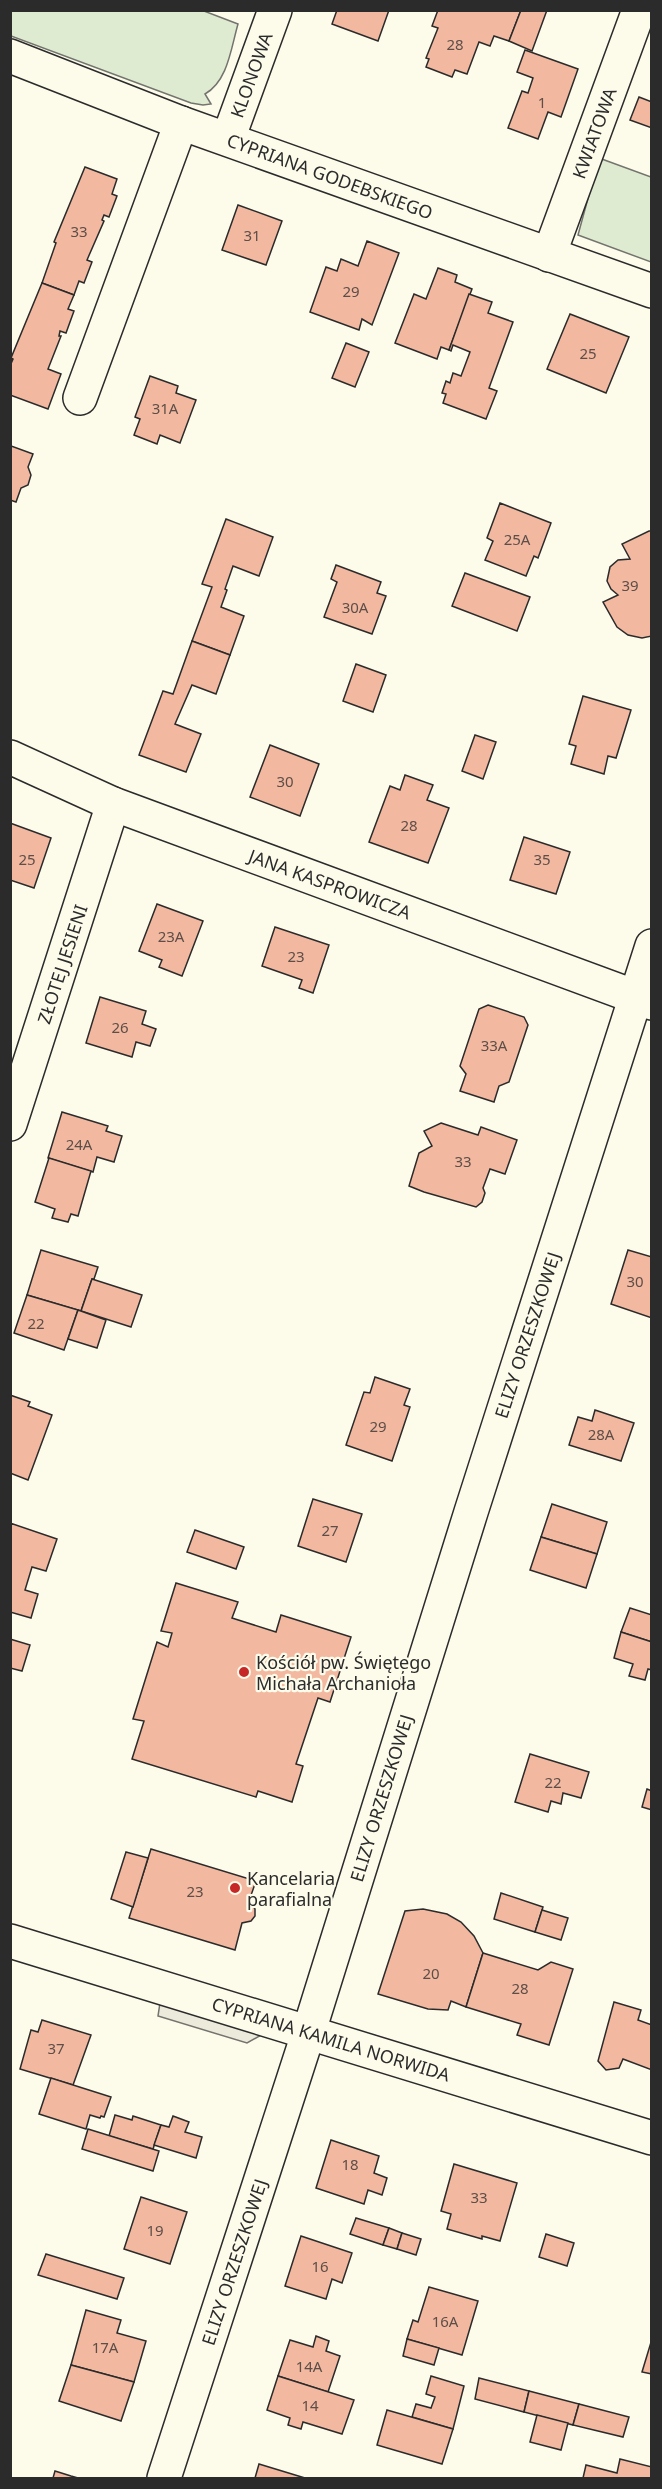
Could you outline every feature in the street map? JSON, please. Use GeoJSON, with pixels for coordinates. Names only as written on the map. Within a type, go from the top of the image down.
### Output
{"type":"FeatureCollection","features":[{"type":"Feature","properties":{"kind":"street","name":"KLONOWA"},"geometry":{"type":"LineString","coordinates":[[228,139],[275,10]]}},
{"type":"Feature","properties":{"kind":"street","name":"KWIATOWA"},"geometry":{"type":"LineString","coordinates":[[549,255],[639,10]]}},
{"type":"Feature","properties":{"kind":"street","name":"CYPRIANA GODEBSKIEGO"},"geometry":{"type":"LineString","coordinates":[[10,56],[181,123],[651,291]]}},
{"type":"Feature","properties":{"kind":"street"},"geometry":{"type":"LineString","coordinates":[[80,398],[181,123]]}},
{"type":"Feature","properties":{"kind":"street","name":"JANA KASPROWICZA"},"geometry":{"type":"LineString","coordinates":[[10,757],[113,804],[643,1000]]}},
{"type":"Feature","properties":{"kind":"street","name":"ZŁOTEJ JESIENI"},"geometry":{"type":"LineString","coordinates":[[10,1124],[113,804]]}},
{"type":"Feature","properties":{"kind":"street","name":"ELIZY ORZESZKOWEJ"},"geometry":{"type":"LineString","coordinates":[[164,2478],[643,1000],[651,946]]}},
{"type":"Feature","properties":{"kind":"street","name":"CYPRIANA KAMILA NORWIDA"},"geometry":{"type":"LineString","coordinates":[[10,1941],[309,2031],[651,2138]]}},
{"type":"Feature","properties":{"kind":"green space"},"geometry":{"type":"Polygon","coordinates":[[[10,11],[204,11],[238,24],[224,72],[213,88],[205,94],[211,104],[203,105],[191,103],[11,36],[10,11]]]}},
{"type":"Feature","properties":{"kind":"green space"},"geometry":{"type":"Polygon","coordinates":[[[599,158],[651,177],[651,262],[578,235],[599,158]]]}},
{"type":"Feature","properties":{"kind":"shaded area"},"geometry":{"type":"Polygon","coordinates":[[[160,2003],[263,2034],[247,2043],[158,2016],[160,2003]]]}},
{"type":"Feature","properties":{"kind":"building"},"geometry":{"type":"Polygon","coordinates":[[[337,10],[389,10],[378,41],[332,24],[337,10]]]}},
{"type":"Feature","properties":{"kind":"building"},"geometry":{"type":"Polygon","coordinates":[[[438,10],[521,10],[509,41],[494,36],[490,46],[479,42],[467,74],[455,70],[452,77],[426,67],[429,59],[426,58],[438,28],[432,26],[438,10]]]}},
{"type":"Feature","properties":{"kind":"building"},"geometry":{"type":"Polygon","coordinates":[[[521,10],[547,10],[532,51],[509,41],[521,10]]]}},
{"type":"Feature","properties":{"kind":"building"},"geometry":{"type":"Polygon","coordinates":[[[525,50],[578,69],[561,117],[548,112],[538,139],[508,128],[522,91],[528,93],[533,78],[517,72],[525,50]]]}},
{"type":"Feature","properties":{"kind":"building"},"geometry":{"type":"Polygon","coordinates":[[[639,97],[652,102],[652,128],[630,120],[639,97]]]}},
{"type":"Feature","properties":{"kind":"building"},"geometry":{"type":"Polygon","coordinates":[[[85,167],[117,179],[112,194],[117,196],[109,217],[104,215],[102,220],[104,221],[87,260],[92,262],[84,283],[79,281],[74,295],[42,283],[56,243],[54,242],[85,167]]]}},
{"type":"Feature","properties":{"kind":"building"},"geometry":{"type":"Polygon","coordinates":[[[238,205],[282,221],[266,265],[222,250],[238,205]]]}},
{"type":"Feature","properties":{"kind":"building"},"geometry":{"type":"Polygon","coordinates":[[[367,241],[399,253],[372,325],[362,319],[359,330],[310,312],[326,267],[337,271],[341,259],[358,266],[367,241]]]}},
{"type":"Feature","properties":{"kind":"building"},"geometry":{"type":"Polygon","coordinates":[[[438,268],[457,275],[455,282],[472,289],[449,350],[441,347],[437,359],[395,343],[414,294],[426,299],[438,268]]]}},
{"type":"Feature","properties":{"kind":"building"},"geometry":{"type":"Polygon","coordinates":[[[42,283],[74,295],[68,309],[74,311],[66,333],[60,331],[59,336],[61,336],[48,369],[61,374],[48,409],[10,395],[10,366],[13,359],[11,358],[42,283]]]}},
{"type":"Feature","properties":{"kind":"building"},"geometry":{"type":"Polygon","coordinates":[[[469,294],[492,302],[488,313],[513,322],[489,388],[497,391],[486,419],[443,403],[446,394],[442,393],[446,381],[450,383],[453,373],[461,376],[470,352],[453,345],[451,351],[449,350],[469,294]]]}},
{"type":"Feature","properties":{"kind":"building"},"geometry":{"type":"Polygon","coordinates":[[[570,314],[629,337],[606,393],[547,369],[570,314]]]}},
{"type":"Feature","properties":{"kind":"building"},"geometry":{"type":"Polygon","coordinates":[[[346,343],[369,352],[355,387],[332,378],[346,343]]]}},
{"type":"Feature","properties":{"kind":"building"},"geometry":{"type":"Polygon","coordinates":[[[150,376],[178,386],[176,393],[196,400],[180,443],[160,435],[157,444],[134,435],[140,419],[135,417],[150,376]]]}},
{"type":"Feature","properties":{"kind":"building"},"geometry":{"type":"Polygon","coordinates":[[[10,442],[11,446],[33,454],[28,467],[31,475],[28,485],[21,488],[16,502],[10,500],[10,442]]]}},
{"type":"Feature","properties":{"kind":"building"},"geometry":{"type":"Polygon","coordinates":[[[500,503],[551,523],[538,558],[534,556],[526,576],[485,560],[493,541],[487,538],[500,503]]]}},
{"type":"Feature","properties":{"kind":"building"},"geometry":{"type":"Polygon","coordinates":[[[226,519],[273,537],[259,576],[233,566],[221,607],[244,616],[230,655],[192,641],[212,587],[202,584],[226,519]]]}},
{"type":"Feature","properties":{"kind":"building"},"geometry":{"type":"Polygon","coordinates":[[[652,531],[652,636],[642,638],[628,635],[617,627],[603,602],[618,595],[607,581],[610,567],[618,560],[630,559],[622,544],[652,531]]]}},
{"type":"Feature","properties":{"kind":"building"},"geometry":{"type":"Polygon","coordinates":[[[336,565],[381,582],[377,593],[386,596],[372,634],[324,617],[337,582],[331,579],[336,565]]]}},
{"type":"Feature","properties":{"kind":"building"},"geometry":{"type":"Polygon","coordinates":[[[465,573],[530,597],[517,631],[452,606],[465,573]]]}},
{"type":"Feature","properties":{"kind":"building"},"geometry":{"type":"Polygon","coordinates":[[[192,641],[230,655],[216,694],[192,685],[175,724],[201,734],[186,772],[139,755],[163,691],[173,694],[192,641]]]}},
{"type":"Feature","properties":{"kind":"building"},"geometry":{"type":"Polygon","coordinates":[[[356,664],[386,675],[373,712],[343,701],[356,664]]]}},
{"type":"Feature","properties":{"kind":"building"},"geometry":{"type":"Polygon","coordinates":[[[583,696],[631,710],[616,758],[608,756],[604,774],[571,764],[576,746],[569,744],[583,696]]]}},
{"type":"Feature","properties":{"kind":"building"},"geometry":{"type":"Polygon","coordinates":[[[475,735],[496,742],[483,779],[462,771],[475,735]]]}},
{"type":"Feature","properties":{"kind":"building"},"geometry":{"type":"Polygon","coordinates":[[[270,745],[319,764],[300,816],[250,797],[270,745]]]}},
{"type":"Feature","properties":{"kind":"building"},"geometry":{"type":"Polygon","coordinates":[[[405,775],[433,785],[427,800],[449,808],[428,863],[369,842],[390,786],[400,790],[405,775]]]}},
{"type":"Feature","properties":{"kind":"building"},"geometry":{"type":"Polygon","coordinates":[[[10,823],[51,838],[34,888],[10,880],[10,823]]]}},
{"type":"Feature","properties":{"kind":"building"},"geometry":{"type":"Polygon","coordinates":[[[524,837],[570,852],[556,894],[510,880],[524,837]]]}},
{"type":"Feature","properties":{"kind":"building"},"geometry":{"type":"Polygon","coordinates":[[[157,904],[203,921],[182,976],[159,967],[162,960],[139,951],[157,904]]]}},
{"type":"Feature","properties":{"kind":"building"},"geometry":{"type":"Polygon","coordinates":[[[275,927],[329,945],[313,993],[299,988],[302,980],[262,966],[275,927]]]}},
{"type":"Feature","properties":{"kind":"building"},"geometry":{"type":"Polygon","coordinates":[[[100,997],[146,1011],[142,1024],[156,1029],[150,1046],[136,1042],[132,1057],[86,1043],[100,997]]]}},
{"type":"Feature","properties":{"kind":"building"},"geometry":{"type":"Polygon","coordinates":[[[488,1005],[524,1017],[528,1025],[509,1082],[499,1086],[494,1102],[460,1091],[466,1074],[460,1066],[479,1009],[488,1005]]]}},
{"type":"Feature","properties":{"kind":"building"},"geometry":{"type":"Polygon","coordinates":[[[62,1112],[108,1126],[106,1131],[122,1136],[114,1162],[97,1157],[93,1172],[48,1158],[62,1112]]]}},
{"type":"Feature","properties":{"kind":"building"},"geometry":{"type":"Polygon","coordinates":[[[441,1123],[478,1135],[481,1127],[517,1140],[505,1174],[490,1169],[483,1188],[485,1193],[482,1202],[476,1207],[409,1186],[419,1153],[432,1146],[424,1131],[441,1123]]]}},
{"type":"Feature","properties":{"kind":"building"},"geometry":{"type":"Polygon","coordinates":[[[49,1158],[91,1171],[78,1216],[71,1214],[68,1222],[52,1218],[55,1209],[35,1202],[49,1158]]]}},
{"type":"Feature","properties":{"kind":"building"},"geometry":{"type":"Polygon","coordinates":[[[41,1250],[98,1267],[81,1311],[27,1295],[41,1250]]]}},
{"type":"Feature","properties":{"kind":"building"},"geometry":{"type":"Polygon","coordinates":[[[628,1250],[652,1257],[652,1318],[611,1304],[628,1250]]]}},
{"type":"Feature","properties":{"kind":"building"},"geometry":{"type":"Polygon","coordinates":[[[92,1279],[142,1295],[131,1327],[81,1311],[92,1279]]]}},
{"type":"Feature","properties":{"kind":"building"},"geometry":{"type":"Polygon","coordinates":[[[27,1295],[78,1310],[64,1350],[14,1333],[27,1295]]]}},
{"type":"Feature","properties":{"kind":"building"},"geometry":{"type":"Polygon","coordinates":[[[78,1310],[106,1320],[97,1348],[68,1339],[78,1310]]]}},
{"type":"Feature","properties":{"kind":"building"},"geometry":{"type":"Polygon","coordinates":[[[375,1377],[410,1389],[404,1405],[410,1407],[392,1461],[346,1445],[364,1392],[370,1393],[375,1377]]]}},
{"type":"Feature","properties":{"kind":"building"},"geometry":{"type":"Polygon","coordinates":[[[10,1395],[30,1402],[28,1406],[52,1415],[28,1480],[10,1473],[10,1395]]]}},
{"type":"Feature","properties":{"kind":"building"},"geometry":{"type":"Polygon","coordinates":[[[595,1410],[634,1423],[621,1461],[569,1445],[578,1417],[592,1421],[595,1410]]]}},
{"type":"Feature","properties":{"kind":"building"},"geometry":{"type":"Polygon","coordinates":[[[313,1499],[362,1514],[346,1562],[298,1546],[313,1499]]]}},
{"type":"Feature","properties":{"kind":"building"},"geometry":{"type":"Polygon","coordinates":[[[552,1504],[607,1522],[597,1554],[541,1537],[552,1504]]]}},
{"type":"Feature","properties":{"kind":"building"},"geometry":{"type":"Polygon","coordinates":[[[10,1523],[57,1539],[46,1571],[32,1567],[25,1590],[38,1594],[31,1618],[10,1612],[10,1523]]]}},
{"type":"Feature","properties":{"kind":"building"},"geometry":{"type":"Polygon","coordinates":[[[195,1530],[244,1547],[236,1569],[187,1552],[195,1530]]]}},
{"type":"Feature","properties":{"kind":"building"},"geometry":{"type":"Polygon","coordinates":[[[541,1537],[597,1554],[586,1588],[530,1570],[541,1537]]]}},
{"type":"Feature","properties":{"kind":"building","name":"Kościół pw. Świętego Michała Archanioła"},"geometry":{"type":"Polygon","coordinates":[[[176,1583],[238,1602],[232,1618],[276,1632],[281,1615],[351,1637],[330,1702],[318,1698],[296,1764],[303,1766],[292,1802],[258,1791],[256,1797],[132,1759],[144,1721],[133,1719],[157,1642],[168,1647],[172,1633],[161,1631],[176,1583]]]}},
{"type":"Feature","properties":{"kind":"building"},"geometry":{"type":"Polygon","coordinates":[[[630,1608],[652,1615],[652,1642],[621,1632],[630,1608]]]}},
{"type":"Feature","properties":{"kind":"building"},"geometry":{"type":"Polygon","coordinates":[[[621,1632],[652,1642],[652,1670],[648,1669],[645,1680],[629,1676],[633,1664],[614,1658],[621,1632]]]}},
{"type":"Feature","properties":{"kind":"building"},"geometry":{"type":"Polygon","coordinates":[[[10,1639],[30,1645],[22,1671],[10,1668],[10,1639]]]}},
{"type":"Feature","properties":{"kind":"building"},"geometry":{"type":"Polygon","coordinates":[[[530,1754],[589,1772],[581,1798],[563,1793],[561,1804],[551,1801],[548,1812],[515,1802],[530,1754]]]}},
{"type":"Feature","properties":{"kind":"building"},"geometry":{"type":"Polygon","coordinates":[[[647,1789],[652,1791],[652,1810],[642,1807],[647,1789]]]}},
{"type":"Feature","properties":{"kind":"building"},"geometry":{"type":"Polygon","coordinates":[[[151,1849],[256,1881],[249,1901],[255,1909],[255,1916],[251,1921],[242,1923],[235,1950],[129,1918],[151,1849]]]}},
{"type":"Feature","properties":{"kind":"building"},"geometry":{"type":"Polygon","coordinates":[[[126,1852],[148,1858],[133,1907],[111,1899],[126,1852]]]}},
{"type":"Feature","properties":{"kind":"building"},"geometry":{"type":"Polygon","coordinates":[[[501,1893],[543,1907],[535,1932],[494,1919],[501,1893]]]}},
{"type":"Feature","properties":{"kind":"building"},"geometry":{"type":"Polygon","coordinates":[[[423,1909],[447,1914],[461,1922],[474,1936],[483,1953],[466,2007],[451,2001],[448,2010],[428,2009],[378,1994],[405,1911],[423,1909]]]}},
{"type":"Feature","properties":{"kind":"building"},"geometry":{"type":"Polygon","coordinates":[[[542,1910],[568,1918],[561,1940],[535,1932],[542,1910]]]}},
{"type":"Feature","properties":{"kind":"building"},"geometry":{"type":"Polygon","coordinates":[[[483,1953],[538,1970],[551,1962],[573,1969],[549,2045],[517,2035],[521,2024],[466,2007],[483,1953]]]}},
{"type":"Feature","properties":{"kind":"building"},"geometry":{"type":"Polygon","coordinates":[[[614,2002],[641,2010],[638,2020],[652,2025],[652,2070],[623,2059],[619,2068],[606,2070],[598,2061],[614,2002]]]}},
{"type":"Feature","properties":{"kind":"building"},"geometry":{"type":"Polygon","coordinates":[[[42,2020],[91,2035],[73,2085],[20,2069],[31,2030],[38,2032],[42,2020]]]}},
{"type":"Feature","properties":{"kind":"building"},"geometry":{"type":"Polygon","coordinates":[[[51,2078],[111,2097],[104,2117],[90,2115],[86,2129],[39,2114],[51,2078]]]}},
{"type":"Feature","properties":{"kind":"building"},"geometry":{"type":"Polygon","coordinates":[[[115,2115],[132,2120],[133,2116],[161,2125],[153,2149],[109,2136],[115,2115]]]}},
{"type":"Feature","properties":{"kind":"building"},"geometry":{"type":"Polygon","coordinates":[[[173,2116],[189,2122],[185,2132],[202,2137],[196,2158],[154,2145],[161,2125],[169,2127],[173,2116]]]}},
{"type":"Feature","properties":{"kind":"building"},"geometry":{"type":"Polygon","coordinates":[[[88,2129],[159,2151],[153,2171],[82,2149],[88,2129]]]}},
{"type":"Feature","properties":{"kind":"building"},"geometry":{"type":"Polygon","coordinates":[[[331,2140],[379,2156],[374,2173],[387,2178],[382,2195],[368,2190],[364,2204],[316,2188],[331,2140]]]}},
{"type":"Feature","properties":{"kind":"building"},"geometry":{"type":"Polygon","coordinates":[[[454,2164],[517,2183],[500,2241],[482,2236],[482,2239],[447,2229],[451,2214],[441,2211],[454,2164]]]}},
{"type":"Feature","properties":{"kind":"building"},"geometry":{"type":"Polygon","coordinates":[[[141,2197],[187,2212],[170,2264],[124,2249],[141,2197]]]}},
{"type":"Feature","properties":{"kind":"building"},"geometry":{"type":"Polygon","coordinates":[[[356,2218],[389,2228],[383,2245],[350,2234],[356,2218]]]}},
{"type":"Feature","properties":{"kind":"building"},"geometry":{"type":"Polygon","coordinates":[[[389,2228],[402,2233],[397,2249],[383,2245],[389,2228]]]}},
{"type":"Feature","properties":{"kind":"building"},"geometry":{"type":"Polygon","coordinates":[[[402,2233],[421,2239],[416,2255],[397,2249],[402,2233]]]}},
{"type":"Feature","properties":{"kind":"building"},"geometry":{"type":"Polygon","coordinates":[[[546,2234],[574,2243],[567,2266],[539,2257],[546,2234]]]}},
{"type":"Feature","properties":{"kind":"building"},"geometry":{"type":"Polygon","coordinates":[[[301,2236],[352,2253],[342,2283],[332,2279],[326,2299],[285,2286],[301,2236]]]}},
{"type":"Feature","properties":{"kind":"building"},"geometry":{"type":"Polygon","coordinates":[[[46,2254],[124,2278],[117,2299],[38,2275],[46,2254]]]}},
{"type":"Feature","properties":{"kind":"building"},"geometry":{"type":"Polygon","coordinates":[[[429,2287],[478,2301],[462,2355],[407,2339],[413,2320],[418,2322],[429,2287]]]}},
{"type":"Feature","properties":{"kind":"building"},"geometry":{"type":"Polygon","coordinates":[[[86,2310],[121,2320],[117,2333],[146,2341],[134,2382],[71,2365],[86,2310]]]}},
{"type":"Feature","properties":{"kind":"building"},"geometry":{"type":"Polygon","coordinates":[[[316,2336],[329,2341],[326,2351],[340,2356],[328,2392],[278,2376],[290,2340],[313,2347],[316,2336]]]}},
{"type":"Feature","properties":{"kind":"building"},"geometry":{"type":"Polygon","coordinates":[[[407,2339],[439,2348],[434,2365],[403,2356],[407,2339]]]}},
{"type":"Feature","properties":{"kind":"building"},"geometry":{"type":"Polygon","coordinates":[[[652,2339],[652,2374],[642,2372],[652,2339]]]}},
{"type":"Feature","properties":{"kind":"building"},"geometry":{"type":"Polygon","coordinates":[[[71,2365],[134,2382],[121,2421],[59,2401],[71,2365]]]}},
{"type":"Feature","properties":{"kind":"building"},"geometry":{"type":"Polygon","coordinates":[[[278,2376],[354,2400],[342,2434],[303,2422],[301,2429],[288,2425],[290,2418],[267,2410],[278,2376]]]}},
{"type":"Feature","properties":{"kind":"building"},"geometry":{"type":"Polygon","coordinates":[[[431,2376],[464,2386],[453,2429],[412,2417],[416,2404],[431,2408],[435,2397],[426,2394],[431,2376]]]}},
{"type":"Feature","properties":{"kind":"building"},"geometry":{"type":"Polygon","coordinates":[[[479,2378],[529,2391],[524,2412],[475,2399],[479,2378]]]}},
{"type":"Feature","properties":{"kind":"building"},"geometry":{"type":"Polygon","coordinates":[[[529,2391],[579,2404],[573,2425],[524,2412],[529,2391]]]}},
{"type":"Feature","properties":{"kind":"building"},"geometry":{"type":"Polygon","coordinates":[[[579,2404],[629,2417],[623,2437],[573,2425],[579,2404]]]}},
{"type":"Feature","properties":{"kind":"building"},"geometry":{"type":"Polygon","coordinates":[[[387,2410],[453,2429],[442,2464],[377,2445],[387,2410]]]}},
{"type":"Feature","properties":{"kind":"building"},"geometry":{"type":"Polygon","coordinates":[[[537,2415],[568,2423],[561,2450],[530,2442],[537,2415]]]}},
{"type":"Feature","properties":{"kind":"building"},"geometry":{"type":"Polygon","coordinates":[[[620,2459],[652,2467],[652,2478],[583,2478],[586,2465],[617,2473],[620,2459]]]}},
{"type":"Feature","properties":{"kind":"building"},"geometry":{"type":"Polygon","coordinates":[[[259,2464],[305,2478],[255,2478],[259,2464]]]}},
{"type":"Feature","properties":{"kind":"building"},"geometry":{"type":"Polygon","coordinates":[[[55,2471],[71,2476],[78,2478],[53,2478],[55,2471]]]}},
{"type":"Feature","properties":{"kind":"place","name":"Kościół pw. Świętego Michała Archanioła"},"geometry":{"type":"Point","coordinates":[244,1672]}},
{"type":"Feature","properties":{"kind":"place","name":"Kancelaria parafialna"},"geometry":{"type":"Point","coordinates":[235,1888]}}]}
